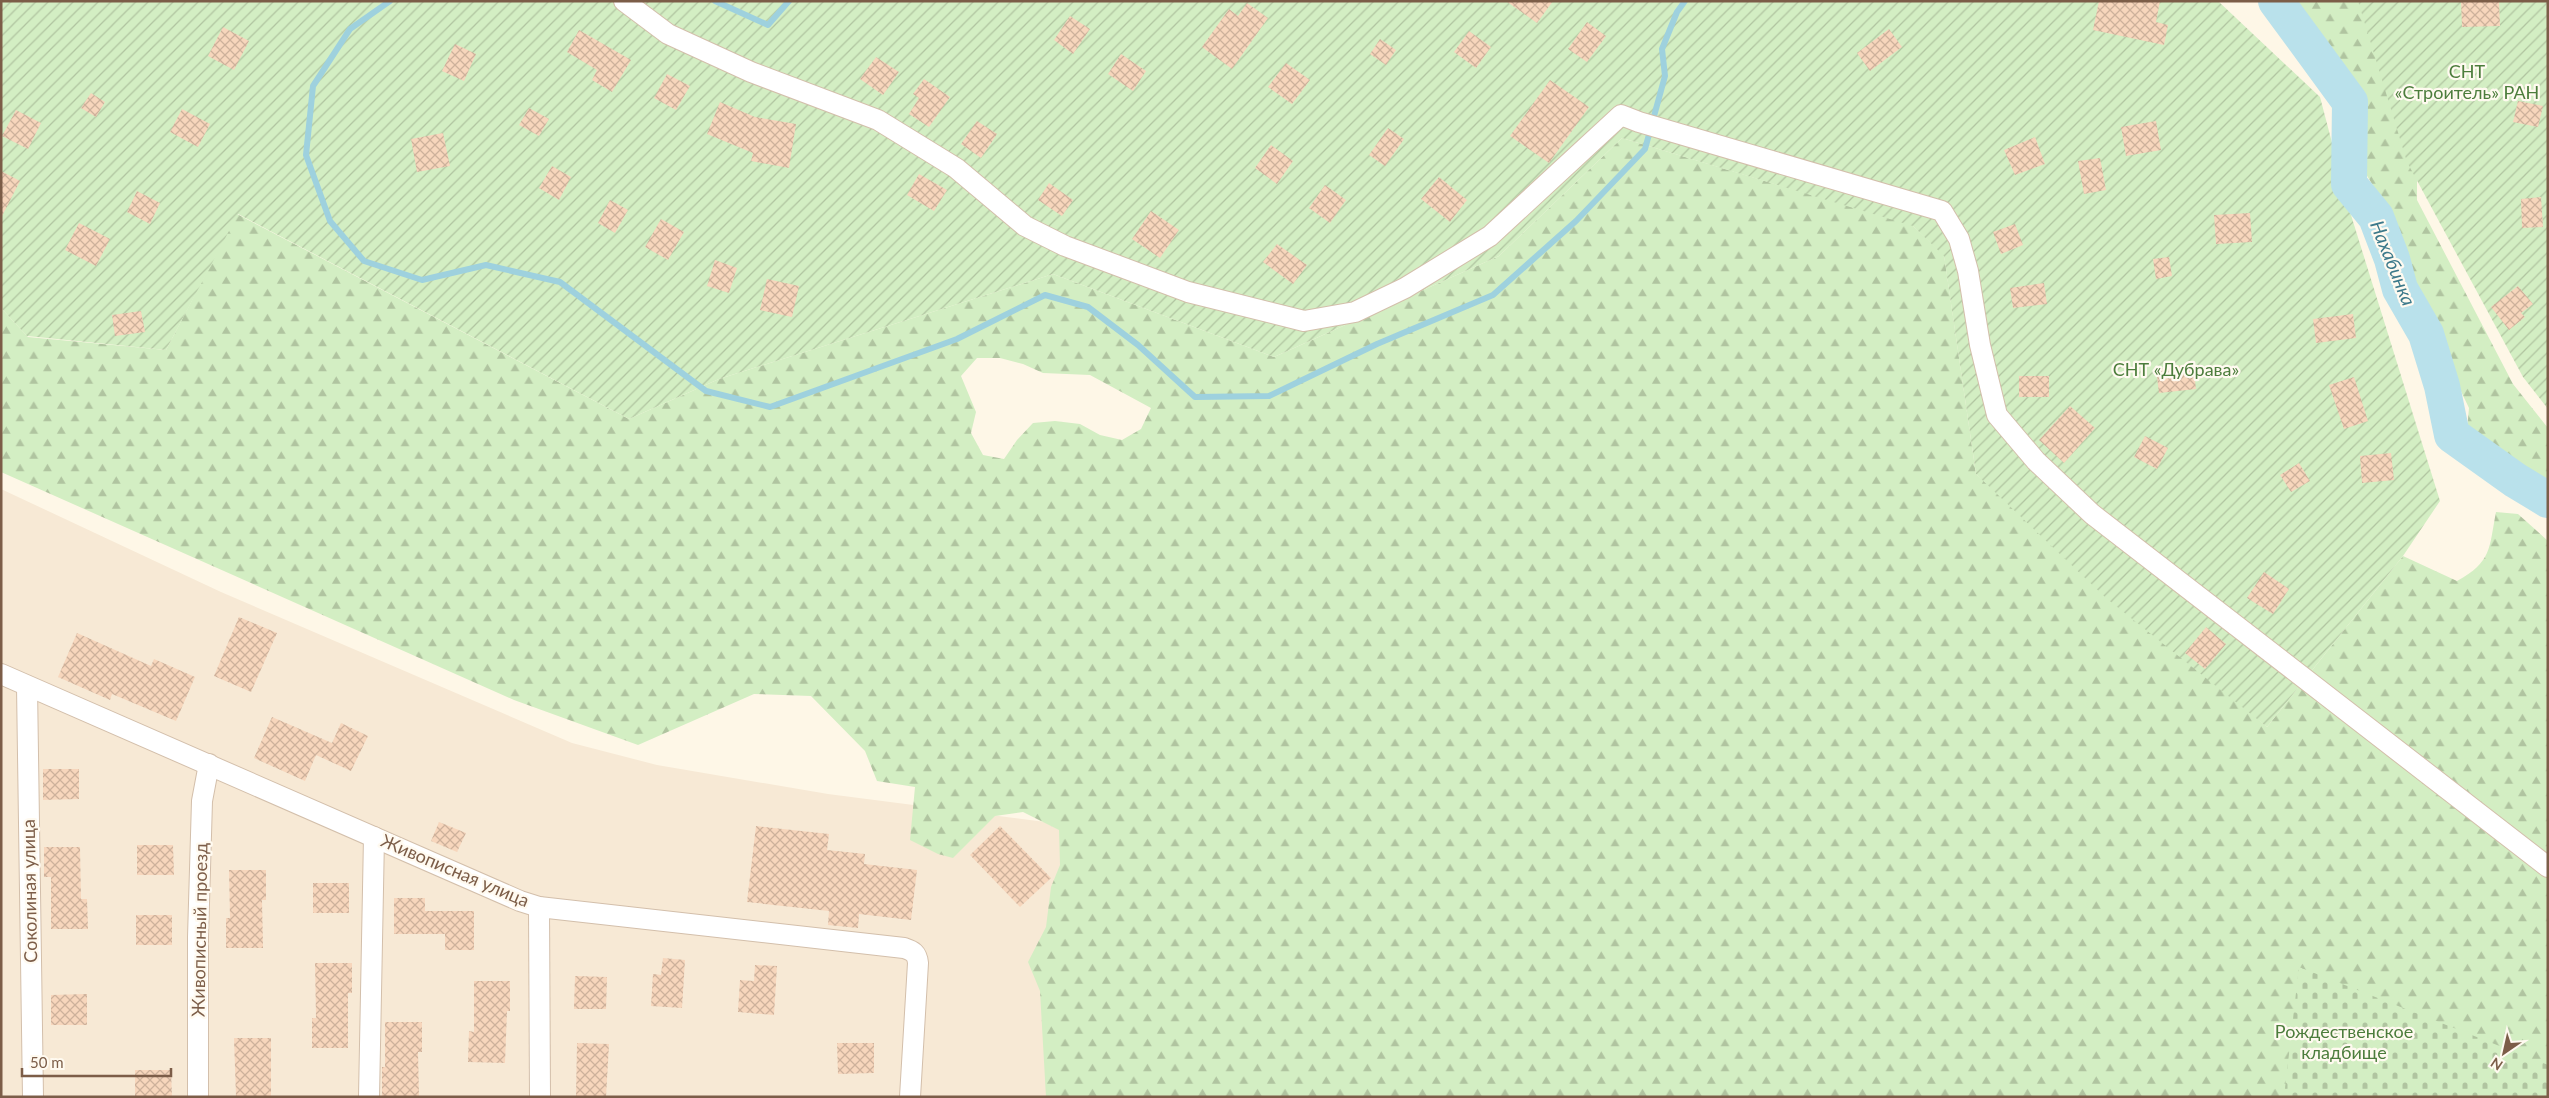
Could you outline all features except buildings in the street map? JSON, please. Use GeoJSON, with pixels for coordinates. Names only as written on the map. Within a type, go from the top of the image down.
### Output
{"type":"FeatureCollection","features":[{"type":"Feature","properties":{"kind":"street"},"geometry":{"type":"LineString","coordinates":[[624,1],[668,34],[751,72],[878,120],[956,168],[1025,226],[1065,246],[1188,292],[1304,322],[1355,312],[1406,288],[1490,236],[1621,114],[1670,132],[1942,211],[1959,238],[1968,271],[1980,345],[1997,415],[2036,461],[2092,514],[2548,867]]}},
{"type":"Feature","properties":{"kind":"street","name":"Живописная улица"},"geometry":{"type":"LineString","coordinates":[[1,674],[520,901],[539,907],[904,948],[912,951],[917,956],[918,963],[910,1097]]}},
{"type":"Feature","properties":{"kind":"street","name":"Соколиная улица"},"geometry":{"type":"LineString","coordinates":[[27,686],[33,1097]]}},
{"type":"Feature","properties":{"kind":"street","name":"Живописный проезд"},"geometry":{"type":"LineString","coordinates":[[198,1097],[198,937],[202,801],[209,764]]}},
{"type":"Feature","properties":{"kind":"street"},"geometry":{"type":"LineString","coordinates":[[369,1097],[374,837]]}},
{"type":"Feature","properties":{"kind":"street"},"geometry":{"type":"LineString","coordinates":[[539,907],[540,1097]]}},
{"type":"Feature","properties":{"kind":"shaded area"},"geometry":{"type":"Polygon","coordinates":[[[1,489],[221,592],[572,743],[657,765],[828,794],[1069,825],[1069,1097],[1,1097],[1,489]]]}},
{"type":"Feature","properties":{"kind":"green space","name":"СНТ «Дубрава»"},"geometry":{"type":"Polygon","coordinates":[[[1,1],[2218,1],[2320,97],[2351,215],[2440,501],[2403,556],[2267,727],[2106,598],[1976,474],[1944,256],[1913,226],[1622,138],[1499,256],[1274,357],[1053,274],[719,379],[629,419],[238,214],[166,350],[27,336],[1,308],[1,1]]]}},
{"type":"Feature","properties":{"kind":"green space"},"geometry":{"type":"Polygon","coordinates":[[[2290,1],[2383,1],[2417,176],[2417,200],[2513,384],[2548,428],[2548,493],[2502,465],[2467,430],[2469,408],[2420,306],[2389,207],[2363,169],[2356,147],[2358,124],[2356,100],[2349,79],[2332,60],[2312,44],[2298,22],[2290,1]]]}},
{"type":"Feature","properties":{"kind":"green space","name":"СНТ «Строитель» РАН"},"geometry":{"type":"Polygon","coordinates":[[[2358,1],[2548,1],[2548,409],[2523,377],[2407,162],[2358,1]]]}},
{"type":"Feature","properties":{"kind":"green space"},"geometry":{"type":"Polygon","coordinates":[[[1622,138],[1912,225],[1944,255],[1976,474],[2267,727],[2403,556],[2457,581],[2477,567],[2487,553],[2496,512],[2518,514],[2548,541],[2548,1097],[1046,1097],[1040,991],[1028,962],[1046,927],[1051,887],[1060,865],[1059,830],[1023,812],[995,816],[953,858],[938,854],[910,840],[915,787],[877,781],[865,751],[811,696],[754,694],[638,745],[514,700],[1,472],[1,308],[28,337],[166,350],[237,214],[629,419],[719,379],[1053,274],[1274,357],[1499,256],[1622,138]],[[977,358],[961,376],[976,412],[971,433],[983,455],[1004,459],[1017,440],[1033,423],[1055,421],[1080,424],[1100,435],[1122,440],[1141,429],[1151,408],[1090,375],[1043,373],[1023,364],[1000,358],[977,358]]]}},
{"type":"Feature","properties":{"kind":"green space","name":"Рождественское кладбище"},"geometry":{"type":"Polygon","coordinates":[[[2299,967],[2548,1065],[2548,1097],[2284,1097],[2299,967]]]}},
{"type":"Feature","properties":{"kind":"waterway"},"geometry":{"type":"LineString","coordinates":[[390,1],[350,29],[313,86],[306,155],[330,221],[364,261],[422,280],[486,265],[560,282],[706,391],[770,407],[957,339],[1045,295],[1088,307],[1138,345],[1195,397],[1269,396],[1377,344],[1493,295],[1576,221],[1645,149],[1665,76],[1662,49],[1677,12],[1685,1]]}},
{"type":"Feature","properties":{"kind":"waterway"},"geometry":{"type":"LineString","coordinates":[[715,1],[768,25],[789,1]]}},
{"type":"Feature","properties":{"kind":"waterway","name":"Нахабинка"},"geometry":{"type":"LineString","coordinates":[[2276,1],[2350,102],[2349,184],[2376,217],[2392,259],[2400,289],[2426,334],[2442,386],[2452,435],[2515,480],[2548,500]]}}]}
